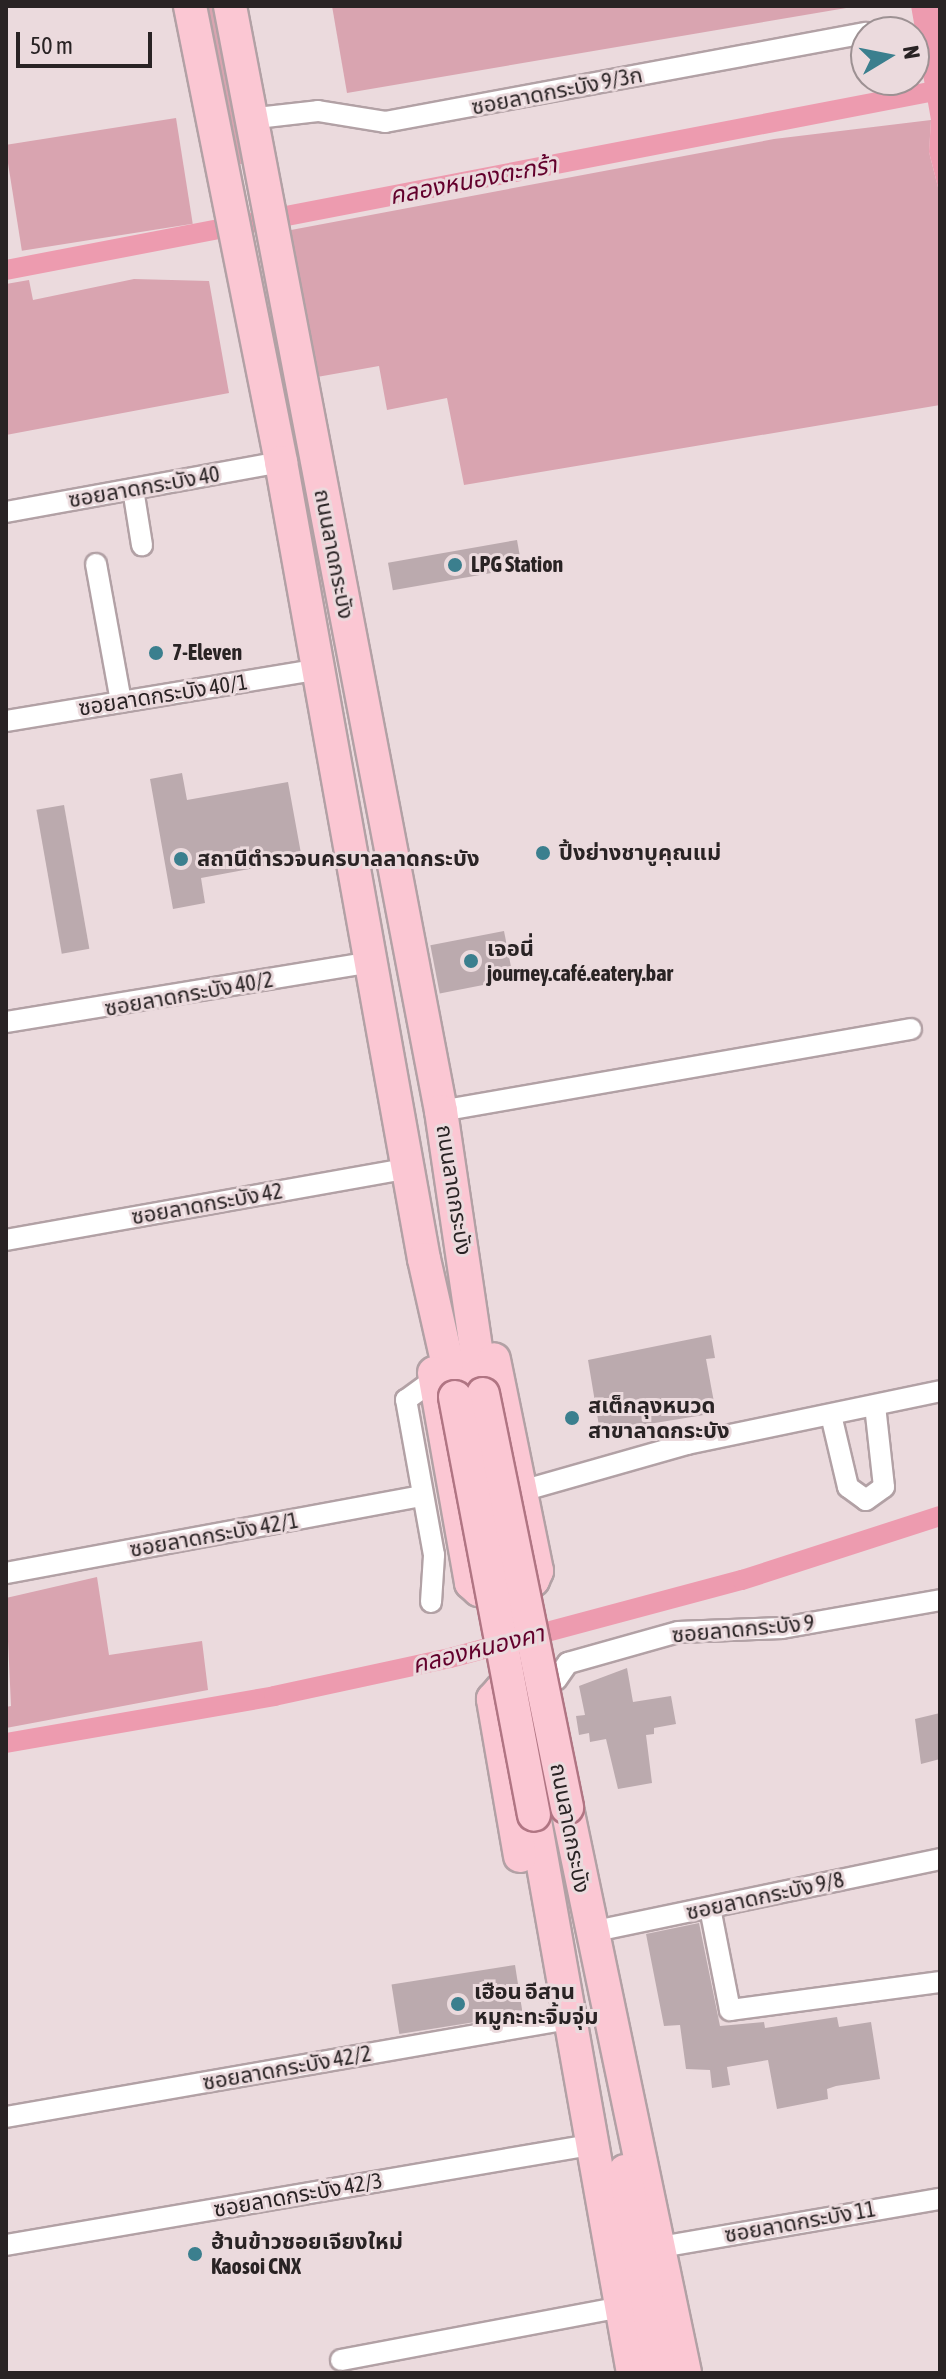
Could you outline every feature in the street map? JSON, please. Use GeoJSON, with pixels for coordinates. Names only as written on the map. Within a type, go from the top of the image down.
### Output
{"type":"FeatureCollection","features":[{"type":"Feature","properties":{"kind":"main road","name":"ถนนลาดกระบัง"},"geometry":{"type":"LineString","coordinates":[[190,6],[281,462],[424,1259],[567,1808],[600,1986],[661,2247],[685,2373]]}},
{"type":"Feature","properties":{"kind":"main road","name":"ถนนลาดกระบัง"},"geometry":{"type":"LineString","coordinates":[[230,6],[249,125],[441,1111],[464,1251],[458,1390],[633,2373]]}},
{"type":"Feature","properties":{"kind":"main road"},"geometry":{"type":"LineString","coordinates":[[351,854],[387,846]]}},
{"type":"Feature","properties":{"kind":"main road"},"geometry":{"type":"LineString","coordinates":[[458,1390],[475,1589],[536,1577],[522,1491],[484,1313],[464,1251]]}},
{"type":"Feature","properties":{"kind":"main road"},"geometry":{"type":"LineString","coordinates":[[556,1940],[541,1927],[530,1906],[493,1699],[501,1690],[556,1680],[590,1858],[589,1925]]}},
{"type":"Feature","properties":{"kind":"main road"},"geometry":{"type":"LineString","coordinates":[[600,1986],[635,2237],[660,2373]]}},
{"type":"Feature","properties":{"kind":"street","name":"ซอยลาดกระบัง 9/3ก"},"geometry":{"type":"LineString","coordinates":[[249,125],[318,111],[370,123],[397,121],[850,36]]}},
{"type":"Feature","properties":{"kind":"street","name":"ซอยลาดกระบัง 40"},"geometry":{"type":"LineString","coordinates":[[6,512],[281,462]]}},
{"type":"Feature","properties":{"kind":"street"},"geometry":{"type":"LineString","coordinates":[[133,489],[142,545]]}},
{"type":"Feature","properties":{"kind":"street"},"geometry":{"type":"LineString","coordinates":[[96,564],[121,702]]}},
{"type":"Feature","properties":{"kind":"street","name":"ซอยลาดกระบัง 40/1"},"geometry":{"type":"LineString","coordinates":[[6,721],[319,669]]}},
{"type":"Feature","properties":{"kind":"street","name":"ซอยลาดกระบัง 40/2"},"geometry":{"type":"LineString","coordinates":[[6,1022],[372,962]]}},
{"type":"Feature","properties":{"kind":"street"},"geometry":{"type":"LineString","coordinates":[[441,1111],[911,1029]]}},
{"type":"Feature","properties":{"kind":"street","name":"ซอยลาดกระบัง 42"},"geometry":{"type":"LineString","coordinates":[[6,1240],[409,1168]]}},
{"type":"Feature","properties":{"kind":"street"},"geometry":{"type":"LineString","coordinates":[[431,1602],[434,1555],[406,1400],[458,1390]]}},
{"type":"Feature","properties":{"kind":"street"},"geometry":{"type":"LineString","coordinates":[[522,1491],[687,1444],[940,1391]]}},
{"type":"Feature","properties":{"kind":"street"},"geometry":{"type":"LineString","coordinates":[[831,1415],[848,1487],[866,1500],[884,1487],[875,1405]]}},
{"type":"Feature","properties":{"kind":"street","name":"ซอยลาดกระบัง 42/1"},"geometry":{"type":"LineString","coordinates":[[6,1573],[421,1496]]}},
{"type":"Feature","properties":{"kind":"street","name":"ซอยลาดกระบัง 9"},"geometry":{"type":"LineString","coordinates":[[556,1680],[568,1663],[678,1632],[782,1628],[940,1600]]}},
{"type":"Feature","properties":{"kind":"street","name":"ซอยลาดกระบัง 9/8"},"geometry":{"type":"LineString","coordinates":[[589,1925],[710,1908],[940,1859]]}},
{"type":"Feature","properties":{"kind":"street"},"geometry":{"type":"LineString","coordinates":[[710,1908],[730,2010],[940,1982]]}},
{"type":"Feature","properties":{"kind":"street","name":"ซอยลาดกระบัง 42/2"},"geometry":{"type":"LineString","coordinates":[[6,2117],[568,2019]]}},
{"type":"Feature","properties":{"kind":"street","name":"ซอยลาดกระบัง 42/3"},"geometry":{"type":"LineString","coordinates":[[6,2245],[590,2145]]}},
{"type":"Feature","properties":{"kind":"street","name":"ซอยลาดกระบัง 11"},"geometry":{"type":"LineString","coordinates":[[661,2247],[940,2199]]}},
{"type":"Feature","properties":{"kind":"street"},"geometry":{"type":"LineString","coordinates":[[341,2360],[621,2307]]}},
{"type":"Feature","properties":{"kind":"shaded area"},"geometry":{"type":"Polygon","coordinates":[[[206,6],[214,6],[242,164],[236,164],[206,6]]]}},
{"type":"Feature","properties":{"kind":"shaded area"},"geometry":{"type":"Polygon","coordinates":[[[332,6],[858,6],[347,93],[332,6]]]}},
{"type":"Feature","properties":{"kind":"shaded area"},"geometry":{"type":"Polygon","coordinates":[[[911,6],[940,6],[940,195],[929,152],[931,120],[927,96],[930,96],[930,16],[913,16],[911,6]]]}},
{"type":"Feature","properties":{"kind":"shaded area"},"geometry":{"type":"Polygon","coordinates":[[[176,118],[193,224],[22,251],[6,145],[176,118]]]}},
{"type":"Feature","properties":{"kind":"shaded area"},"geometry":{"type":"Polygon","coordinates":[[[931,120],[929,152],[940,195],[940,405],[464,485],[447,398],[387,410],[379,366],[317,377],[291,230],[774,139],[931,120]]]}},
{"type":"Feature","properties":{"kind":"shaded area"},"geometry":{"type":"Polygon","coordinates":[[[134,279],[209,281],[229,393],[6,435],[6,284],[29,280],[33,300],[134,279]]]}},
{"type":"Feature","properties":{"kind":"shaded area"},"geometry":{"type":"Polygon","coordinates":[[[97,1577],[109,1655],[202,1641],[208,1690],[6,1728],[6,1707],[11,1706],[6,1598],[97,1577]]]}},
{"type":"Feature","properties":{"kind":"building","name":"LPG Station"},"geometry":{"type":"Polygon","coordinates":[[[517,540],[522,568],[393,590],[388,563],[517,540]]]}},
{"type":"Feature","properties":{"kind":"building"},"geometry":{"type":"Polygon","coordinates":[[[182,773],[187,800],[288,782],[302,859],[201,878],[205,903],[173,909],[150,779],[182,773]]]}},
{"type":"Feature","properties":{"kind":"building"},"geometry":{"type":"Polygon","coordinates":[[[64,805],[89,949],[62,954],[36,810],[64,805]]]}},
{"type":"Feature","properties":{"kind":"building","name":"เจอนี่ journey.café.eatery.bar"},"geometry":{"type":"Polygon","coordinates":[[[504,931],[513,979],[440,993],[430,945],[504,931]]]}},
{"type":"Feature","properties":{"kind":"building"},"geometry":{"type":"Polygon","coordinates":[[[711,1335],[715,1358],[706,1359],[716,1413],[600,1432],[588,1360],[711,1335]]]}},
{"type":"Feature","properties":{"kind":"building"},"geometry":{"type":"Polygon","coordinates":[[[627,1668],[633,1702],[671,1696],[676,1724],[654,1728],[654,1734],[646,1735],[652,1783],[618,1789],[606,1739],[590,1742],[589,1733],[579,1735],[576,1716],[585,1715],[579,1686],[627,1668]]]}},
{"type":"Feature","properties":{"kind":"building"},"geometry":{"type":"Polygon","coordinates":[[[940,1713],[940,1759],[921,1764],[915,1719],[940,1713]]]}},
{"type":"Feature","properties":{"kind":"building"},"geometry":{"type":"Polygon","coordinates":[[[699,1923],[720,2026],[764,2022],[765,2028],[837,2017],[839,2027],[871,2022],[880,2079],[836,2086],[827,2089],[828,2099],[777,2109],[768,2060],[727,2067],[730,2085],[712,2088],[710,2070],[686,2069],[680,2025],[664,2026],[646,1934],[699,1923]]]}},
{"type":"Feature","properties":{"kind":"building","name":"เฮือน อีสาน หมูกะทะจิ้มจุ่ม"},"geometry":{"type":"Polygon","coordinates":[[[515,1965],[523,2014],[399,2034],[392,1985],[515,1965]]]}},
{"type":"Feature","properties":{"kind":"waterway","name":"คลองหนองตะกร้า"},"geometry":{"type":"LineString","coordinates":[[6,270],[940,90]]}},
{"type":"Feature","properties":{"kind":"waterway","name":"คลองหนองคา"},"geometry":{"type":"LineString","coordinates":[[6,1743],[274,1696],[450,1658],[742,1580],[940,1516]]}},
{"type":"Feature","properties":{"kind":"place","name":"LPG Station"},"geometry":{"type":"Point","coordinates":[455,565]}},
{"type":"Feature","properties":{"kind":"place","name":"7-Eleven"},"geometry":{"type":"Point","coordinates":[156,653]}},
{"type":"Feature","properties":{"kind":"place","name":"ปิ้งย่างชาบูคุณแม่"},"geometry":{"type":"Point","coordinates":[543,853]}},
{"type":"Feature","properties":{"kind":"place","name":"สถานีตำรวจนครบาลลาดกระบัง"},"geometry":{"type":"Point","coordinates":[181,859]}},
{"type":"Feature","properties":{"kind":"place","name":"เจอนี่ journey.café.eatery.bar"},"geometry":{"type":"Point","coordinates":[471,961]}},
{"type":"Feature","properties":{"kind":"place","name":"สเต็กลุงหนวด สาขาลาดกระบัง"},"geometry":{"type":"Point","coordinates":[572,1418]}},
{"type":"Feature","properties":{"kind":"place","name":"เฮือน อีสาน หมูกะทะจิ้มจุ่ม"},"geometry":{"type":"Point","coordinates":[458,2004]}},
{"type":"Feature","properties":{"kind":"place","name":"ฮ้านข้าวซอยเจียงใหม่ Kaosoi CNX"},"geometry":{"type":"Point","coordinates":[195,2254]}}]}
